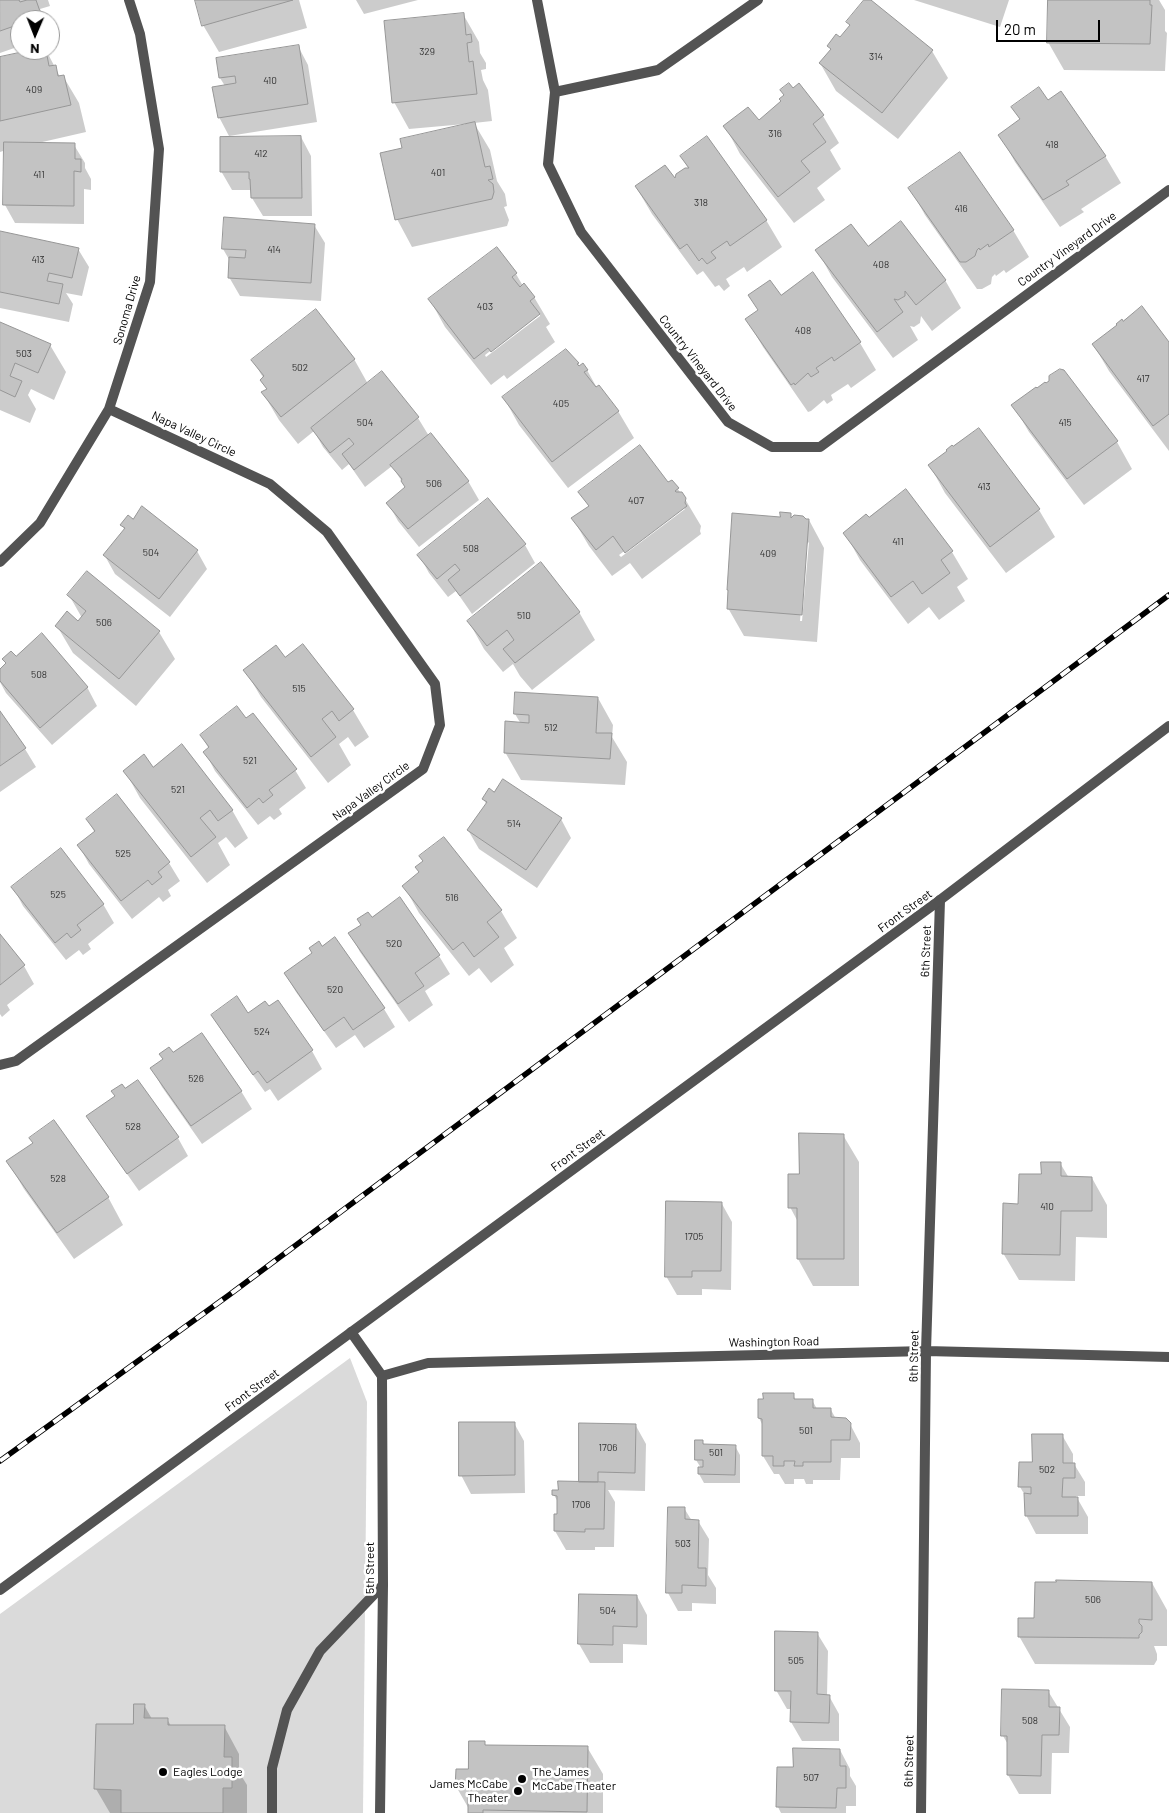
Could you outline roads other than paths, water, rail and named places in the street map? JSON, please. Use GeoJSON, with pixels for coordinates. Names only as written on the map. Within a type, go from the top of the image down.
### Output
{"type":"FeatureCollection","features":[{"type":"Feature","properties":{"kind":"street","name":"Sonoma Drive"},"geometry":{"type":"LineString","coordinates":[[0,562],[40,523],[109,409],[150,282],[159,149],[140,34],[129,0]]}},
{"type":"Feature","properties":{"kind":"street","name":"Country Vineyard Drive"},"geometry":{"type":"LineString","coordinates":[[537,0],[555,92],[548,164],[581,232],[728,422],[772,446],[820,447],[1169,190]]}},
{"type":"Feature","properties":{"kind":"street"},"geometry":{"type":"LineString","coordinates":[[555,92],[658,70],[758,0]]}},
{"type":"Feature","properties":{"kind":"street","name":"Napa Valley Circle"},"geometry":{"type":"LineString","coordinates":[[0,1065],[16,1061],[423,769],[440,725],[434,684],[326,532],[270,484],[109,409]]}},
{"type":"Feature","properties":{"kind":"street","name":"Front Street"},"geometry":{"type":"LineString","coordinates":[[0,1590],[940,900],[1169,726]]}},
{"type":"Feature","properties":{"kind":"street","name":"6th Street"},"geometry":{"type":"LineString","coordinates":[[921,1813],[926,1350],[940,900]]}},
{"type":"Feature","properties":{"kind":"street"},"geometry":{"type":"LineString","coordinates":[[351,1332],[382,1376]]}},
{"type":"Feature","properties":{"kind":"street","name":"Washington Road"},"geometry":{"type":"LineString","coordinates":[[382,1376],[428,1363],[926,1350],[1169,1357]]}},
{"type":"Feature","properties":{"kind":"street","name":"5th Street"},"geometry":{"type":"LineString","coordinates":[[380,1813],[383,1585],[382,1376]]}},
{"type":"Feature","properties":{"kind":"street"},"geometry":{"type":"LineString","coordinates":[[272,1813],[272,1768],[287,1710],[320,1651],[383,1585]]}},
{"type":"Feature","properties":{"kind":"railway"},"geometry":{"type":"LineString","coordinates":[[0,1461],[229,1295],[1169,595]]}},
{"type":"Feature","properties":{"kind":"place","name":"Eagles Lodge"},"geometry":{"type":"Point","coordinates":[163,1772]}},
{"type":"Feature","properties":{"kind":"place","name":"The James McCabe Theater"},"geometry":{"type":"Point","coordinates":[522,1779]}},
{"type":"Feature","properties":{"kind":"place","name":"James McCabe Theater"},"geometry":{"type":"Point","coordinates":[518,1791]}}]}
